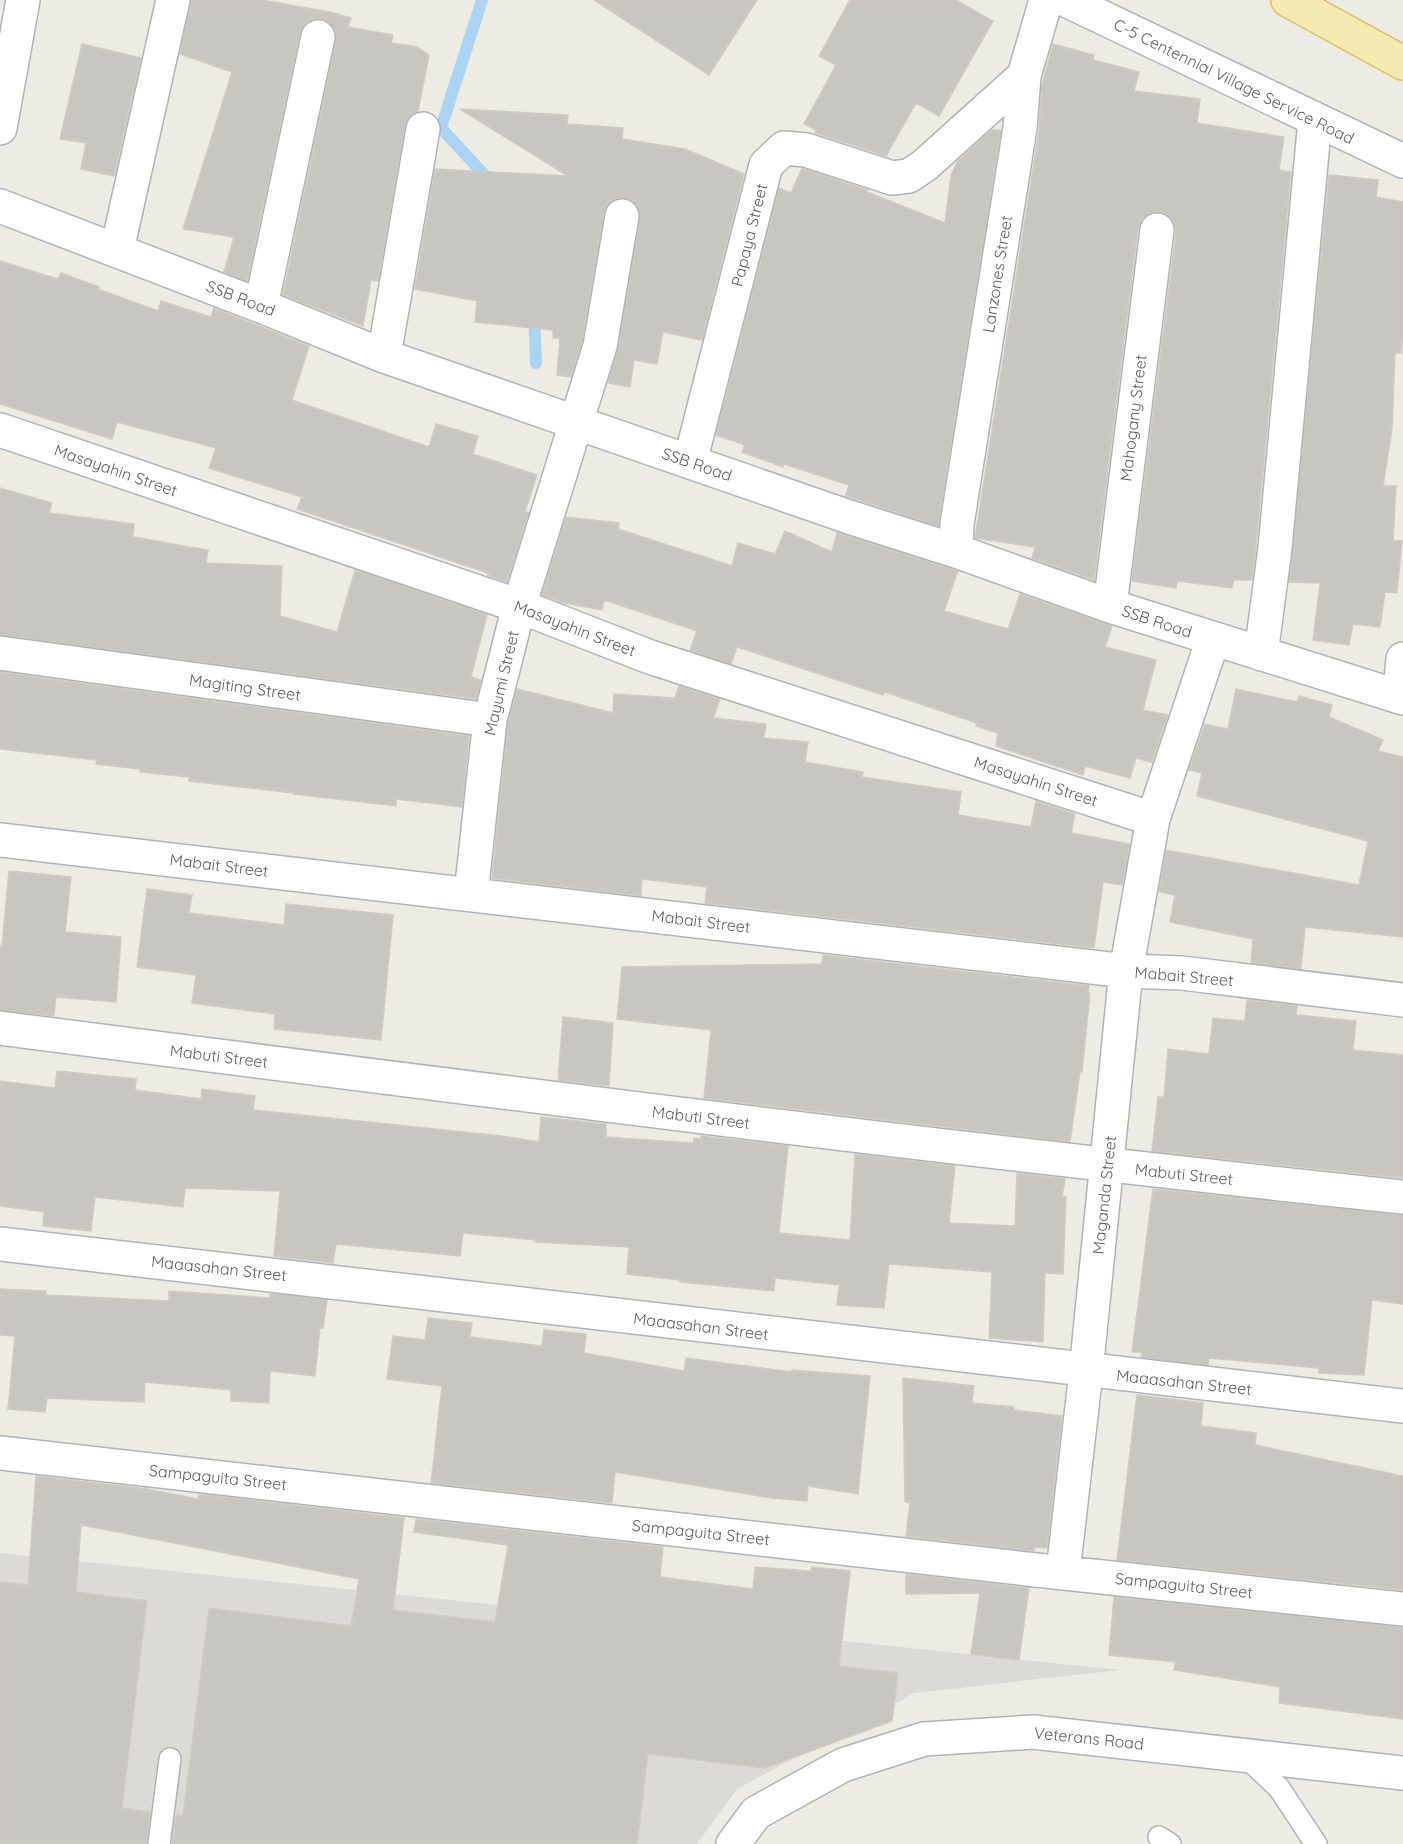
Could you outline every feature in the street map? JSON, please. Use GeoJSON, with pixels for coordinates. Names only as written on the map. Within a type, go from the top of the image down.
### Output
{"type":"FeatureCollection","features":[{"type":"Feature","properties":{"kind":"main road"},"geometry":{"type":"LineString","coordinates":[[1288,0],[1403,63]]}},
{"type":"Feature","properties":{"kind":"street"},"geometry":{"type":"LineString","coordinates":[[0,128],[23,0]]}},
{"type":"Feature","properties":{"kind":"street"},"geometry":{"type":"LineString","coordinates":[[117,250],[174,0]]}},
{"type":"Feature","properties":{"kind":"street","name":"Lanzones Street"},"geometry":{"type":"LineString","coordinates":[[956,551],[957,524],[1020,128],[1024,76],[1046,0]]}},
{"type":"Feature","properties":{"kind":"street","name":"C-5 Centennial Village Service Road"},"geometry":{"type":"LineString","coordinates":[[1066,0],[1403,161]]}},
{"type":"Feature","properties":{"kind":"street"},"geometry":{"type":"LineString","coordinates":[[261,306],[318,37]]}},
{"type":"Feature","properties":{"kind":"street","name":"Papaya Street"},"geometry":{"type":"LineString","coordinates":[[690,462],[766,165],[784,148],[806,150],[892,178],[909,176],[925,165],[1024,76]]}},
{"type":"Feature","properties":{"kind":"street"},"geometry":{"type":"LineString","coordinates":[[1261,654],[1275,548],[1314,120]]}},
{"type":"Feature","properties":{"kind":"street"},"geometry":{"type":"LineString","coordinates":[[384,356],[423,129]]}},
{"type":"Feature","properties":{"kind":"street","name":"SSB Road"},"geometry":{"type":"LineString","coordinates":[[0,206],[261,306],[573,432],[690,462],[956,551],[1110,606],[1401,697]]}},
{"type":"Feature","properties":{"kind":"street","name":"Mayumi Street"},"geometry":{"type":"LineString","coordinates":[[471,894],[490,720],[519,606],[600,346],[622,216]]}},
{"type":"Feature","properties":{"kind":"street","name":"Mahogany Street"},"geometry":{"type":"LineString","coordinates":[[1110,606],[1157,230]]}},
{"type":"Feature","properties":{"kind":"street","name":"Masayahin Street"},"geometry":{"type":"LineString","coordinates":[[0,430],[519,606],[650,657],[1153,819]]}},
{"type":"Feature","properties":{"kind":"street","name":"Maganda Street"},"geometry":{"type":"LineString","coordinates":[[1064,1572],[1126,971],[1153,819],[1213,639]]}},
{"type":"Feature","properties":{"kind":"street","name":"Magiting Street"},"geometry":{"type":"LineString","coordinates":[[0,653],[490,720]]}},
{"type":"Feature","properties":{"kind":"street"},"geometry":{"type":"LineString","coordinates":[[1401,697],[1403,659]]}},
{"type":"Feature","properties":{"kind":"street","name":"Mabait Street"},"geometry":{"type":"LineString","coordinates":[[0,840],[1126,971],[1182,974],[1403,1000]]}},
{"type":"Feature","properties":{"kind":"street","name":"Mabuti Street"},"geometry":{"type":"LineString","coordinates":[[0,1028],[1107,1166],[1403,1197]]}},
{"type":"Feature","properties":{"kind":"street","name":"Maaasahan Street"},"geometry":{"type":"LineString","coordinates":[[0,1245],[255,1272],[1086,1372],[1403,1406]]}},
{"type":"Feature","properties":{"kind":"street","name":"Sampaguita Street"},"geometry":{"type":"LineString","coordinates":[[0,1453],[1403,1609]]}},
{"type":"Feature","properties":{"kind":"street","name":"Veterans Road"},"geometry":{"type":"LineString","coordinates":[[733,1844],[756,1813],[843,1765],[924,1739],[1033,1732],[1403,1773]]}},
{"type":"Feature","properties":{"kind":"lane"},"geometry":{"type":"LineString","coordinates":[[1245,1755],[1279,1788],[1316,1844]]}},
{"type":"Feature","properties":{"kind":"lane"},"geometry":{"type":"LineString","coordinates":[[159,1844],[170,1759]]}},
{"type":"Feature","properties":{"kind":"shaded area"},"geometry":{"type":"Polygon","coordinates":[[[0,1553],[1120,1670],[914,1693],[737,1789],[697,1844],[0,1844],[0,1553]]]}},
{"type":"Feature","properties":{"kind":"building"},"geometry":{"type":"Polygon","coordinates":[[[191,0],[262,0],[330,12],[351,18],[348,27],[393,35],[391,43],[417,47],[429,55],[418,111],[409,117],[405,126],[378,281],[371,280],[363,326],[283,295],[336,41],[336,31],[330,23],[321,19],[312,19],[304,25],[300,33],[247,281],[224,272],[234,237],[183,229],[232,72],[180,54],[191,0]]]}},
{"type":"Feature","properties":{"kind":"building"},"geometry":{"type":"Polygon","coordinates":[[[594,0],[757,0],[709,75],[594,0]]]}},
{"type":"Feature","properties":{"kind":"building"},"geometry":{"type":"Polygon","coordinates":[[[850,0],[956,0],[993,21],[939,116],[916,103],[886,156],[815,133],[816,130],[804,124],[836,65],[819,56],[850,0]]]}},
{"type":"Feature","properties":{"kind":"building"},"geometry":{"type":"Polygon","coordinates":[[[82,44],[141,58],[114,176],[81,169],[86,143],[60,139],[82,44]]]}},
{"type":"Feature","properties":{"kind":"building"},"geometry":{"type":"Polygon","coordinates":[[[1053,44],[1094,55],[1093,60],[1139,72],[1134,91],[1200,99],[1197,123],[1284,137],[1279,170],[1291,172],[1256,546],[1252,580],[1234,580],[1232,588],[1177,581],[1176,588],[1132,581],[1176,232],[1174,222],[1168,215],[1160,212],[1149,213],[1142,219],[1138,228],[1094,580],[1032,558],[1035,547],[975,538],[1039,131],[1042,85],[1053,44]]]}},
{"type":"Feature","properties":{"kind":"building"},"geometry":{"type":"Polygon","coordinates":[[[460,109],[568,115],[567,124],[623,128],[622,139],[685,149],[744,174],[702,340],[663,332],[657,364],[634,360],[630,387],[608,383],[618,349],[640,219],[639,209],[633,201],[626,198],[615,199],[607,205],[604,213],[582,342],[571,377],[557,375],[560,338],[553,338],[553,330],[475,322],[477,301],[415,289],[435,169],[568,176],[460,109]]]}},
{"type":"Feature","properties":{"kind":"building"},"geometry":{"type":"Polygon","coordinates":[[[992,130],[1001,130],[938,526],[846,496],[849,485],[784,464],[783,467],[742,452],[745,445],[716,435],[779,188],[791,193],[802,168],[868,190],[867,192],[945,223],[951,175],[958,161],[992,130]]]}},
{"type":"Feature","properties":{"kind":"building"},"geometry":{"type":"Polygon","coordinates":[[[1329,175],[1378,180],[1376,197],[1403,202],[1403,334],[1401,353],[1395,353],[1392,429],[1383,486],[1396,486],[1393,541],[1402,541],[1397,593],[1385,592],[1380,627],[1353,624],[1349,645],[1313,640],[1320,583],[1289,582],[1329,175]]]}},
{"type":"Feature","properties":{"kind":"building"},"geometry":{"type":"Polygon","coordinates":[[[0,261],[58,279],[61,273],[158,311],[161,301],[211,317],[214,308],[309,346],[292,400],[429,447],[436,424],[478,436],[473,454],[537,475],[525,512],[529,512],[507,582],[487,575],[491,574],[297,509],[302,497],[209,468],[216,448],[117,422],[112,439],[0,404],[0,261]]]}},
{"type":"Feature","properties":{"kind":"building"},"geometry":{"type":"Polygon","coordinates":[[[0,488],[52,503],[49,513],[134,524],[133,537],[208,550],[206,563],[282,566],[280,616],[337,632],[355,570],[487,615],[471,677],[481,680],[476,699],[0,635],[0,488]]]}},
{"type":"Feature","properties":{"kind":"building"},"geometry":{"type":"Polygon","coordinates":[[[566,517],[619,523],[618,529],[732,566],[738,543],[775,554],[785,531],[832,552],[837,533],[958,571],[944,611],[1008,629],[1020,594],[1112,626],[1105,647],[1156,660],[1143,710],[1168,715],[1152,762],[1136,758],[1130,778],[1085,766],[1083,775],[996,746],[998,733],[976,726],[977,723],[885,692],[883,695],[737,647],[731,664],[690,650],[697,631],[604,600],[602,610],[564,603],[542,595],[566,517]]]}},
{"type":"Feature","properties":{"kind":"building"},"geometry":{"type":"Polygon","coordinates":[[[0,672],[469,736],[462,807],[396,799],[396,806],[189,781],[189,777],[140,772],[140,769],[96,764],[97,760],[0,749],[0,672]]]}},
{"type":"Feature","properties":{"kind":"building"},"geometry":{"type":"Polygon","coordinates":[[[679,686],[720,699],[713,718],[766,724],[764,738],[808,742],[805,762],[863,772],[862,777],[961,792],[958,815],[1031,827],[1036,801],[1075,814],[1071,833],[1130,844],[1122,885],[1103,882],[1094,948],[705,903],[707,887],[642,879],[641,896],[492,878],[508,723],[517,689],[613,713],[614,694],[675,698],[679,686]]]}},
{"type":"Feature","properties":{"kind":"building"},"geometry":{"type":"Polygon","coordinates":[[[1236,689],[1297,702],[1299,696],[1332,705],[1329,717],[1383,740],[1378,751],[1403,757],[1403,937],[1305,927],[1301,969],[1251,963],[1253,939],[1170,922],[1175,895],[1159,892],[1166,850],[1359,885],[1368,841],[1197,796],[1202,773],[1189,770],[1205,724],[1228,729],[1236,689]]]}},
{"type":"Feature","properties":{"kind":"building"},"geometry":{"type":"Polygon","coordinates":[[[9,871],[71,877],[65,932],[121,937],[116,1002],[56,997],[54,1016],[0,1010],[0,946],[2,946],[9,871]]]}},
{"type":"Feature","properties":{"kind":"building"},"geometry":{"type":"Polygon","coordinates":[[[147,889],[192,895],[189,913],[284,925],[286,904],[393,915],[381,1040],[274,1029],[275,1014],[192,1003],[196,975],[137,967],[147,889]]]}},
{"type":"Feature","properties":{"kind":"building"},"geometry":{"type":"Polygon","coordinates":[[[823,955],[1089,986],[1082,1072],[1080,1072],[1070,1142],[704,1098],[711,1030],[617,1019],[622,967],[822,964],[823,955]]]}},
{"type":"Feature","properties":{"kind":"building"},"geometry":{"type":"Polygon","coordinates":[[[1247,1000],[1297,1006],[1296,1015],[1356,1021],[1353,1050],[1403,1055],[1403,1178],[1152,1151],[1158,1097],[1164,1097],[1168,1049],[1209,1054],[1213,1018],[1245,1021],[1247,1000]]]}},
{"type":"Feature","properties":{"kind":"building"},"geometry":{"type":"Polygon","coordinates":[[[563,1017],[613,1023],[609,1086],[558,1080],[563,1017]]]}},
{"type":"Feature","properties":{"kind":"building"},"geometry":{"type":"Polygon","coordinates":[[[57,1071],[136,1079],[135,1090],[201,1099],[202,1089],[255,1096],[253,1110],[502,1136],[539,1142],[541,1117],[606,1124],[606,1137],[693,1143],[694,1138],[701,1139],[701,1136],[788,1146],[779,1233],[850,1240],[855,1154],[955,1166],[949,1223],[1015,1226],[1017,1173],[1065,1179],[1062,1197],[1066,1197],[1063,1274],[1045,1273],[1043,1342],[989,1338],[992,1272],[889,1264],[884,1308],[837,1305],[839,1285],[775,1278],[774,1291],[680,1282],[680,1280],[627,1274],[629,1247],[535,1242],[536,1240],[463,1233],[460,1256],[336,1244],[333,1263],[274,1256],[280,1191],[185,1188],[183,1207],[95,1197],[91,1231],[43,1226],[44,1212],[0,1206],[0,1081],[55,1088],[57,1071]]]}},
{"type":"Feature","properties":{"kind":"building"},"geometry":{"type":"Polygon","coordinates":[[[1153,1189],[1403,1215],[1403,1304],[1372,1300],[1364,1375],[1319,1373],[1319,1368],[1209,1358],[1208,1366],[1141,1358],[1142,1352],[1132,1352],[1153,1189]]]}},
{"type":"Feature","properties":{"kind":"building"},"geometry":{"type":"Polygon","coordinates":[[[0,1289],[46,1291],[46,1295],[169,1301],[169,1291],[270,1298],[270,1293],[327,1300],[323,1328],[320,1328],[315,1376],[270,1371],[269,1403],[231,1401],[231,1390],[145,1382],[144,1402],[47,1398],[45,1412],[8,1409],[15,1336],[0,1335],[0,1289]]]}},
{"type":"Feature","properties":{"kind":"building"},"geometry":{"type":"Polygon","coordinates":[[[428,1318],[472,1323],[470,1337],[542,1346],[544,1330],[586,1334],[584,1353],[684,1371],[686,1358],[792,1372],[792,1370],[870,1376],[858,1494],[808,1486],[807,1501],[771,1498],[615,1472],[612,1503],[431,1483],[442,1386],[387,1379],[393,1336],[425,1340],[428,1318]]]}},
{"type":"Feature","properties":{"kind":"building"},"geometry":{"type":"Polygon","coordinates":[[[903,1378],[974,1386],[972,1403],[1014,1407],[1014,1410],[1062,1416],[1047,1548],[1034,1547],[1034,1551],[906,1536],[910,1503],[905,1502],[903,1378]]]}},
{"type":"Feature","properties":{"kind":"building"},"geometry":{"type":"Polygon","coordinates":[[[1137,1395],[1203,1403],[1201,1426],[1256,1433],[1255,1445],[1403,1476],[1403,1590],[1117,1560],[1137,1395]]]}},
{"type":"Feature","properties":{"kind":"building"},"geometry":{"type":"Polygon","coordinates":[[[36,1476],[148,1489],[198,1499],[199,1494],[404,1518],[393,1610],[495,1622],[508,1545],[414,1532],[416,1519],[663,1547],[660,1577],[753,1589],[755,1567],[811,1571],[812,1567],[850,1571],[839,1666],[898,1673],[892,1721],[765,1768],[648,1754],[637,1844],[172,1844],[176,1815],[183,1816],[209,1608],[351,1626],[359,1579],[81,1525],[76,1592],[147,1601],[122,1808],[150,1812],[146,1844],[0,1844],[0,1582],[28,1585],[36,1476]]]}},
{"type":"Feature","properties":{"kind":"building"},"geometry":{"type":"Polygon","coordinates":[[[906,1574],[1029,1588],[1019,1660],[971,1654],[980,1593],[906,1594],[906,1574]]]}},
{"type":"Feature","properties":{"kind":"building"},"geometry":{"type":"Polygon","coordinates":[[[1114,1597],[1403,1627],[1403,1719],[1279,1703],[1280,1687],[1174,1670],[1176,1662],[1109,1655],[1114,1597]]]}},
{"type":"Feature","properties":{"kind":"waterway"},"geometry":{"type":"LineString","coordinates":[[482,0],[441,128],[491,182]]}},
{"type":"Feature","properties":{"kind":"waterway"},"geometry":{"type":"LineString","coordinates":[[534,313],[536,363]]}}]}
